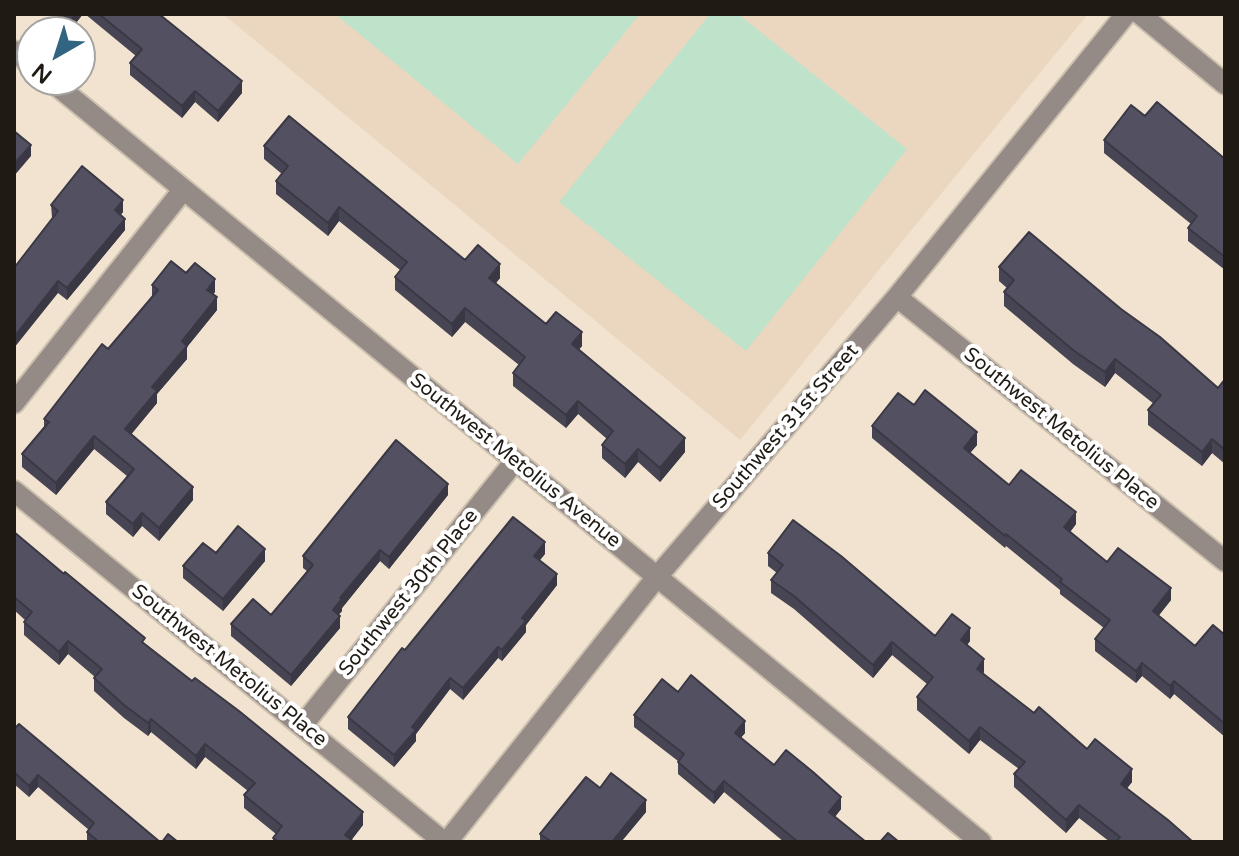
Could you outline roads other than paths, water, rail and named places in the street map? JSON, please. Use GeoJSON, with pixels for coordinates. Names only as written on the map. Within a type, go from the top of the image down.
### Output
{"type":"FeatureCollection","features":[{"type":"Feature","properties":{"kind":"street","name":"Southwest 31st Street"},"geometry":{"type":"LineString","coordinates":[[446,842],[656,578],[897,297],[1126,14]]}},
{"type":"Feature","properties":{"kind":"street"},"geometry":{"type":"LineString","coordinates":[[1140,14],[1225,84]]}},
{"type":"Feature","properties":{"kind":"street","name":"Southwest Metolius Avenue"},"geometry":{"type":"LineString","coordinates":[[69,96],[981,842]]}},
{"type":"Feature","properties":{"kind":"street"},"geometry":{"type":"LineString","coordinates":[[14,403],[183,190]]}},
{"type":"Feature","properties":{"kind":"street","name":"Southwest Metolius Place"},"geometry":{"type":"LineString","coordinates":[[897,297],[1225,561]]}},
{"type":"Feature","properties":{"kind":"street","name":"Southwest 30th Place"},"geometry":{"type":"LineString","coordinates":[[302,726],[515,461]]}},
{"type":"Feature","properties":{"kind":"street","name":"Southwest Metolius Place"},"geometry":{"type":"LineString","coordinates":[[14,491],[446,842]]}}]}
